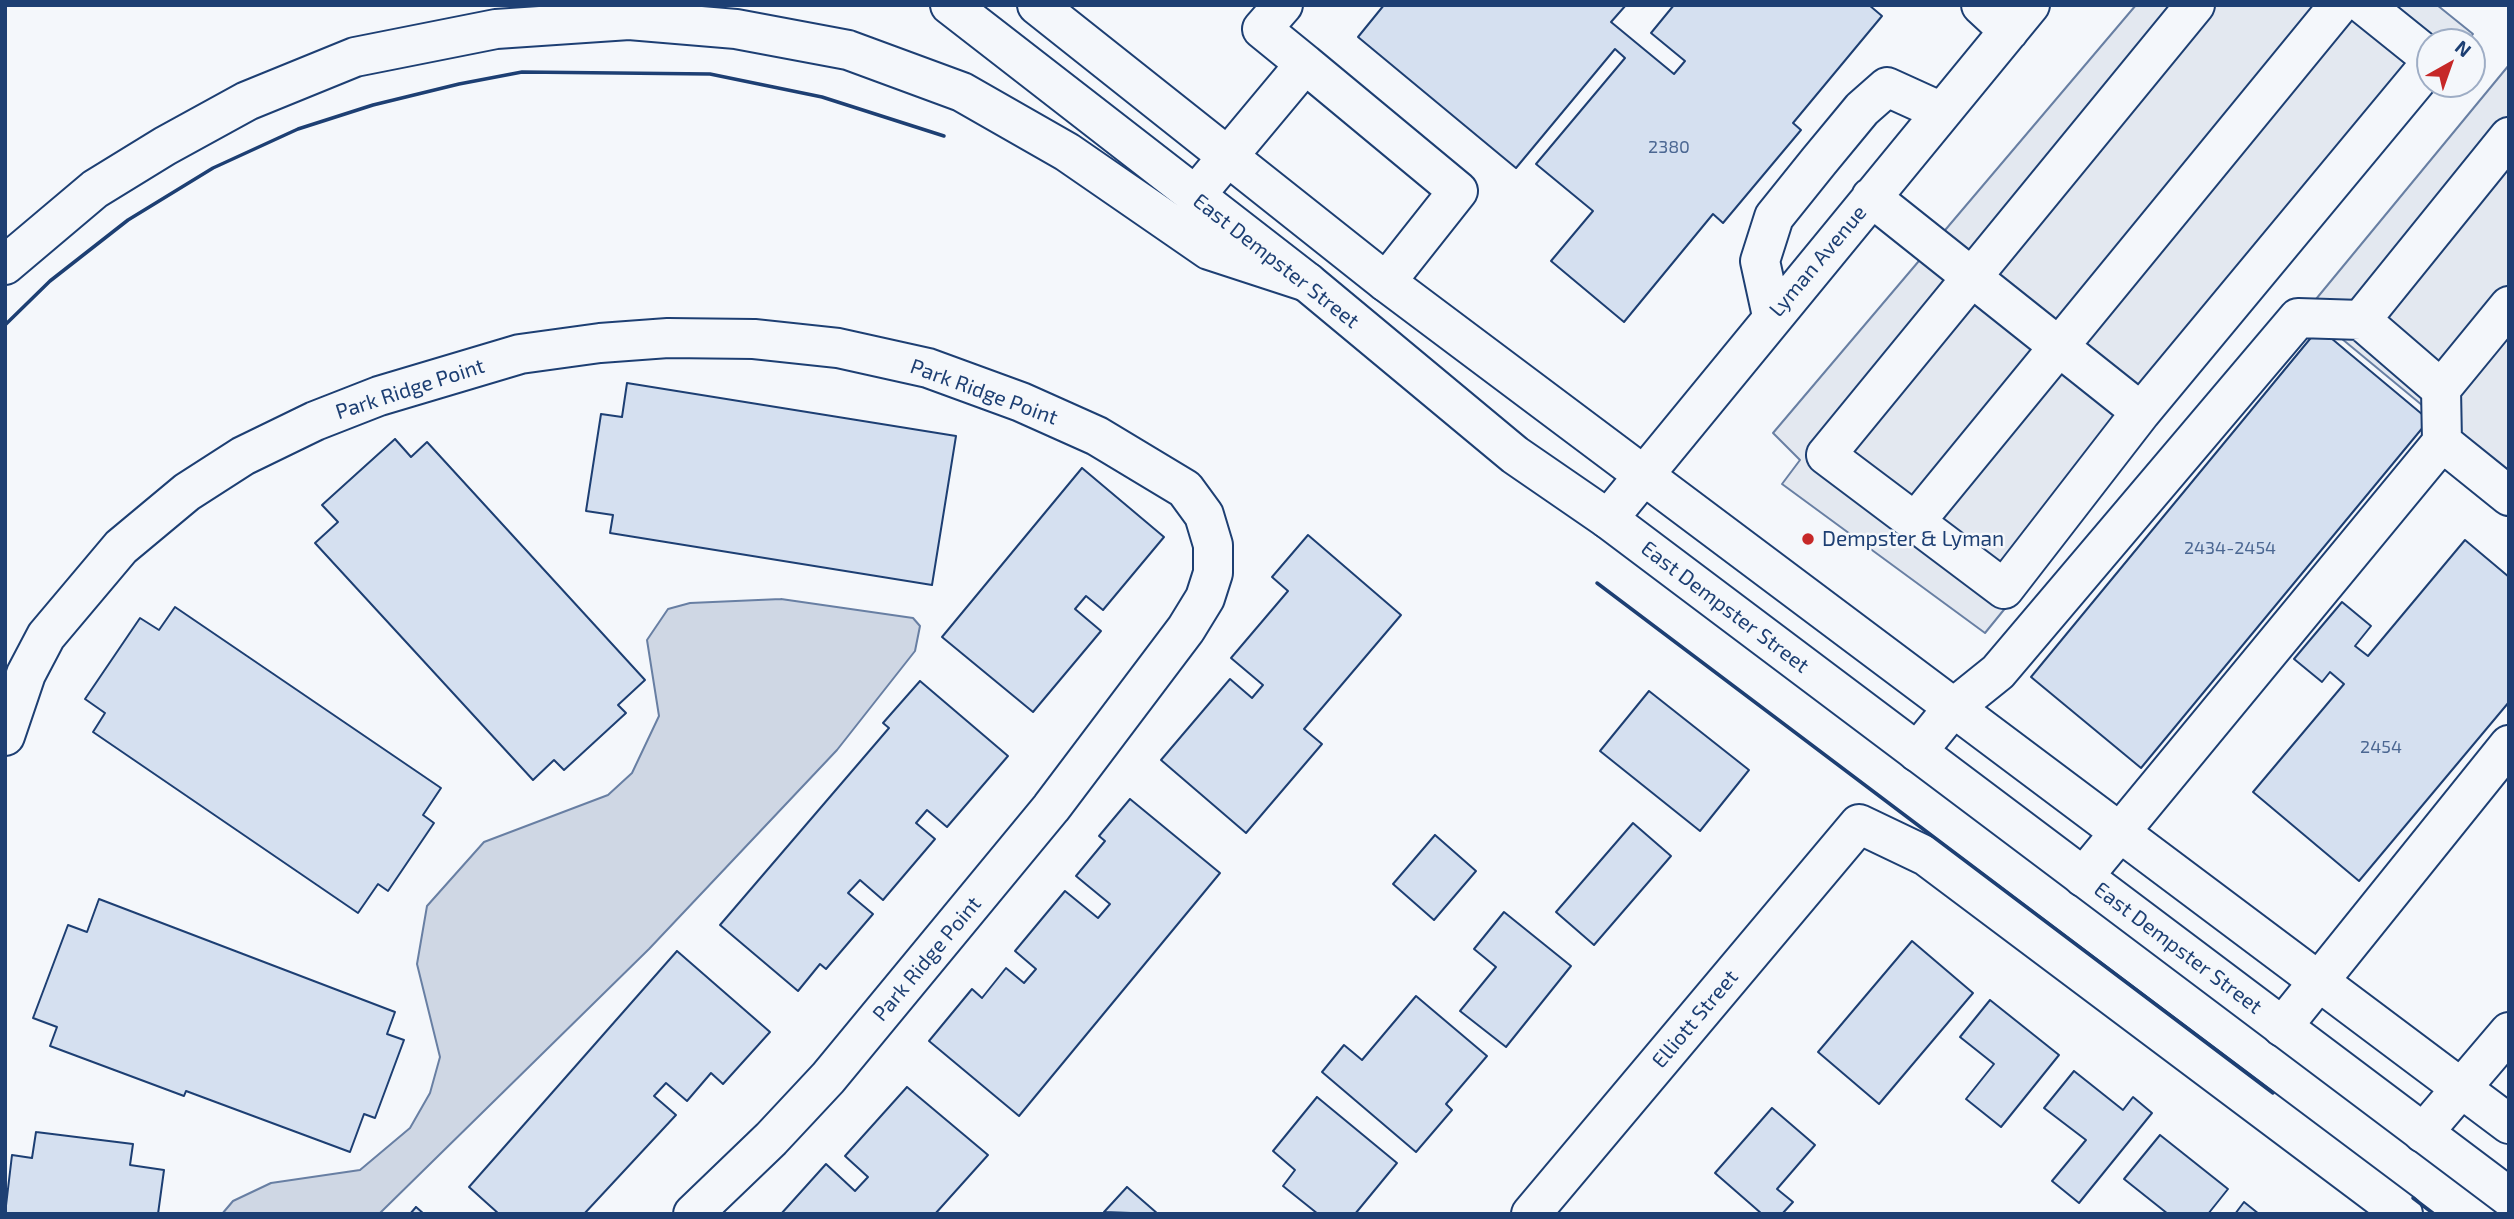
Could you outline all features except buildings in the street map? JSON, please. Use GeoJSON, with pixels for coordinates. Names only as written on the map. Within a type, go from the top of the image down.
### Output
{"type":"FeatureCollection","features":[{"type":"Feature","properties":{"kind":"main road","name":"East Dempster Street"},"geometry":{"type":"LineString","coordinates":[[950,5],[1194,197],[1307,282],[1515,455],[1608,519],[2509,1197]]}},
{"type":"Feature","properties":{"kind":"main road"},"geometry":{"type":"LineString","coordinates":[[1037,5],[1227,159],[1386,282],[1952,709],[2509,1124]]}},
{"type":"Feature","properties":{"kind":"main road"},"geometry":{"type":"LineString","coordinates":[[1283,5],[1262,29],[1458,191],[1386,282]]}},
{"type":"Feature","properties":{"kind":"main road"},"geometry":{"type":"LineString","coordinates":[[1981,5],[2020,18]]}},
{"type":"Feature","properties":{"kind":"main road"},"geometry":{"type":"LineString","coordinates":[[2195,5],[1826,455],[2004,589],[2141,412],[2416,81]]}},
{"type":"Feature","properties":{"kind":"main road"},"geometry":{"type":"LineString","coordinates":[[1915,522],[2339,5]]}},
{"type":"Feature","properties":{"kind":"main road"},"geometry":{"type":"LineString","coordinates":[[2364,5],[2416,47]]}},
{"type":"Feature","properties":{"kind":"main road","name":"Lyman Avenue"},"geometry":{"type":"LineString","coordinates":[[1608,519],[1772,316],[2020,18]]}},
{"type":"Feature","properties":{"kind":"main road"},"geometry":{"type":"LineString","coordinates":[[5,265],[95,189],[165,145],[247,101],[355,57],[496,29],[629,20],[736,29],[848,50],[962,92],[1067,152],[1209,250],[1307,282]]}},
{"type":"Feature","properties":{"kind":"main road"},"geometry":{"type":"LineString","coordinates":[[1194,197],[1306,64]]}},
{"type":"Feature","properties":{"kind":"main road"},"geometry":{"type":"LineString","coordinates":[[1772,316],[1760,261],[1774,217],[1862,109],[1887,88],[1942,112]]}},
{"type":"Feature","properties":{"kind":"main road"},"geometry":{"type":"LineString","coordinates":[[2361,320],[2509,137]]}},
{"type":"Feature","properties":{"kind":"main road"},"geometry":{"type":"LineString","coordinates":[[1871,197],[2141,412]]}},
{"type":"Feature","properties":{"kind":"main road"},"geometry":{"type":"LineString","coordinates":[[2083,877],[2442,442],[2441,389],[2509,306]]}},
{"type":"Feature","properties":{"kind":"main road"},"geometry":{"type":"LineString","coordinates":[[1917,752],[1952,709],[1998,672],[2298,318],[2361,320],[2441,389]]}},
{"type":"Feature","properties":{"kind":"main road","name":"Park Ridge Point"},"geometry":{"type":"LineString","coordinates":[[5,736],[26,674],[46,636],[121,547],[187,492],[243,456],[315,421],[379,396],[520,354],[600,343],[668,338],[754,340],[838,348],[928,368],[1021,402],[1097,436],[1185,489],[1204,515],[1213,545],[1213,573],[1205,598],[1186,629],[1051,808],[837,1068],[771,1139],[693,1214]]}},
{"type":"Feature","properties":{"kind":"main road"},"geometry":{"type":"LineString","coordinates":[[2442,442],[2505,486]]}},
{"type":"Feature","properties":{"kind":"main road"},"geometry":{"type":"LineString","coordinates":[[2282,1027],[2316,981],[2509,745]]}},
{"type":"Feature","properties":{"kind":"main road","name":"Elliott Street"},"geometry":{"type":"LineString","coordinates":[[1531,1214],[1859,824],[1926,856],[2403,1214]]}},
{"type":"Feature","properties":{"kind":"main road"},"geometry":{"type":"LineString","coordinates":[[2423,1133],[2509,1032]]}},
{"type":"Feature","properties":{"kind":"shaded area"},"geometry":{"type":"Polygon","coordinates":[[[2136,5],[2437,5],[2466,28],[2416,28],[2416,98],[2421,98],[1985,633],[1782,484],[1800,460],[1773,433],[2136,5]]]}},
{"type":"Feature","properties":{"kind":"shaded area"},"geometry":{"type":"Polygon","coordinates":[[[2509,65],[2509,477],[2307,310],[2482,98],[2486,98],[2486,93],[2509,65]]]}},
{"type":"Feature","properties":{"kind":"shaded area"},"geometry":{"type":"Polygon","coordinates":[[[781,599],[913,618],[920,626],[915,651],[837,750],[649,949],[379,1214],[222,1214],[233,1201],[271,1183],[360,1170],[410,1128],[430,1093],[440,1057],[417,964],[427,906],[484,842],[608,795],[632,773],[659,716],[647,640],[668,609],[690,603],[781,599]]]}},
{"type":"Feature","properties":{"kind":"wall"},"geometry":{"type":"LineString","coordinates":[[5,325],[50,281],[128,220],[213,168],[298,129],[373,105],[459,84],[522,72],[710,74],[822,97],[944,136]]}},
{"type":"Feature","properties":{"kind":"wall"},"geometry":{"type":"LineString","coordinates":[[1597,583],[2273,1093]]}},
{"type":"Feature","properties":{"kind":"wall"},"geometry":{"type":"LineString","coordinates":[[2413,1198],[2434,1214]]}},
{"type":"Feature","properties":{"kind":"place","name":"Dempster & Lyman"},"geometry":{"type":"Point","coordinates":[1808,539]}}]}
